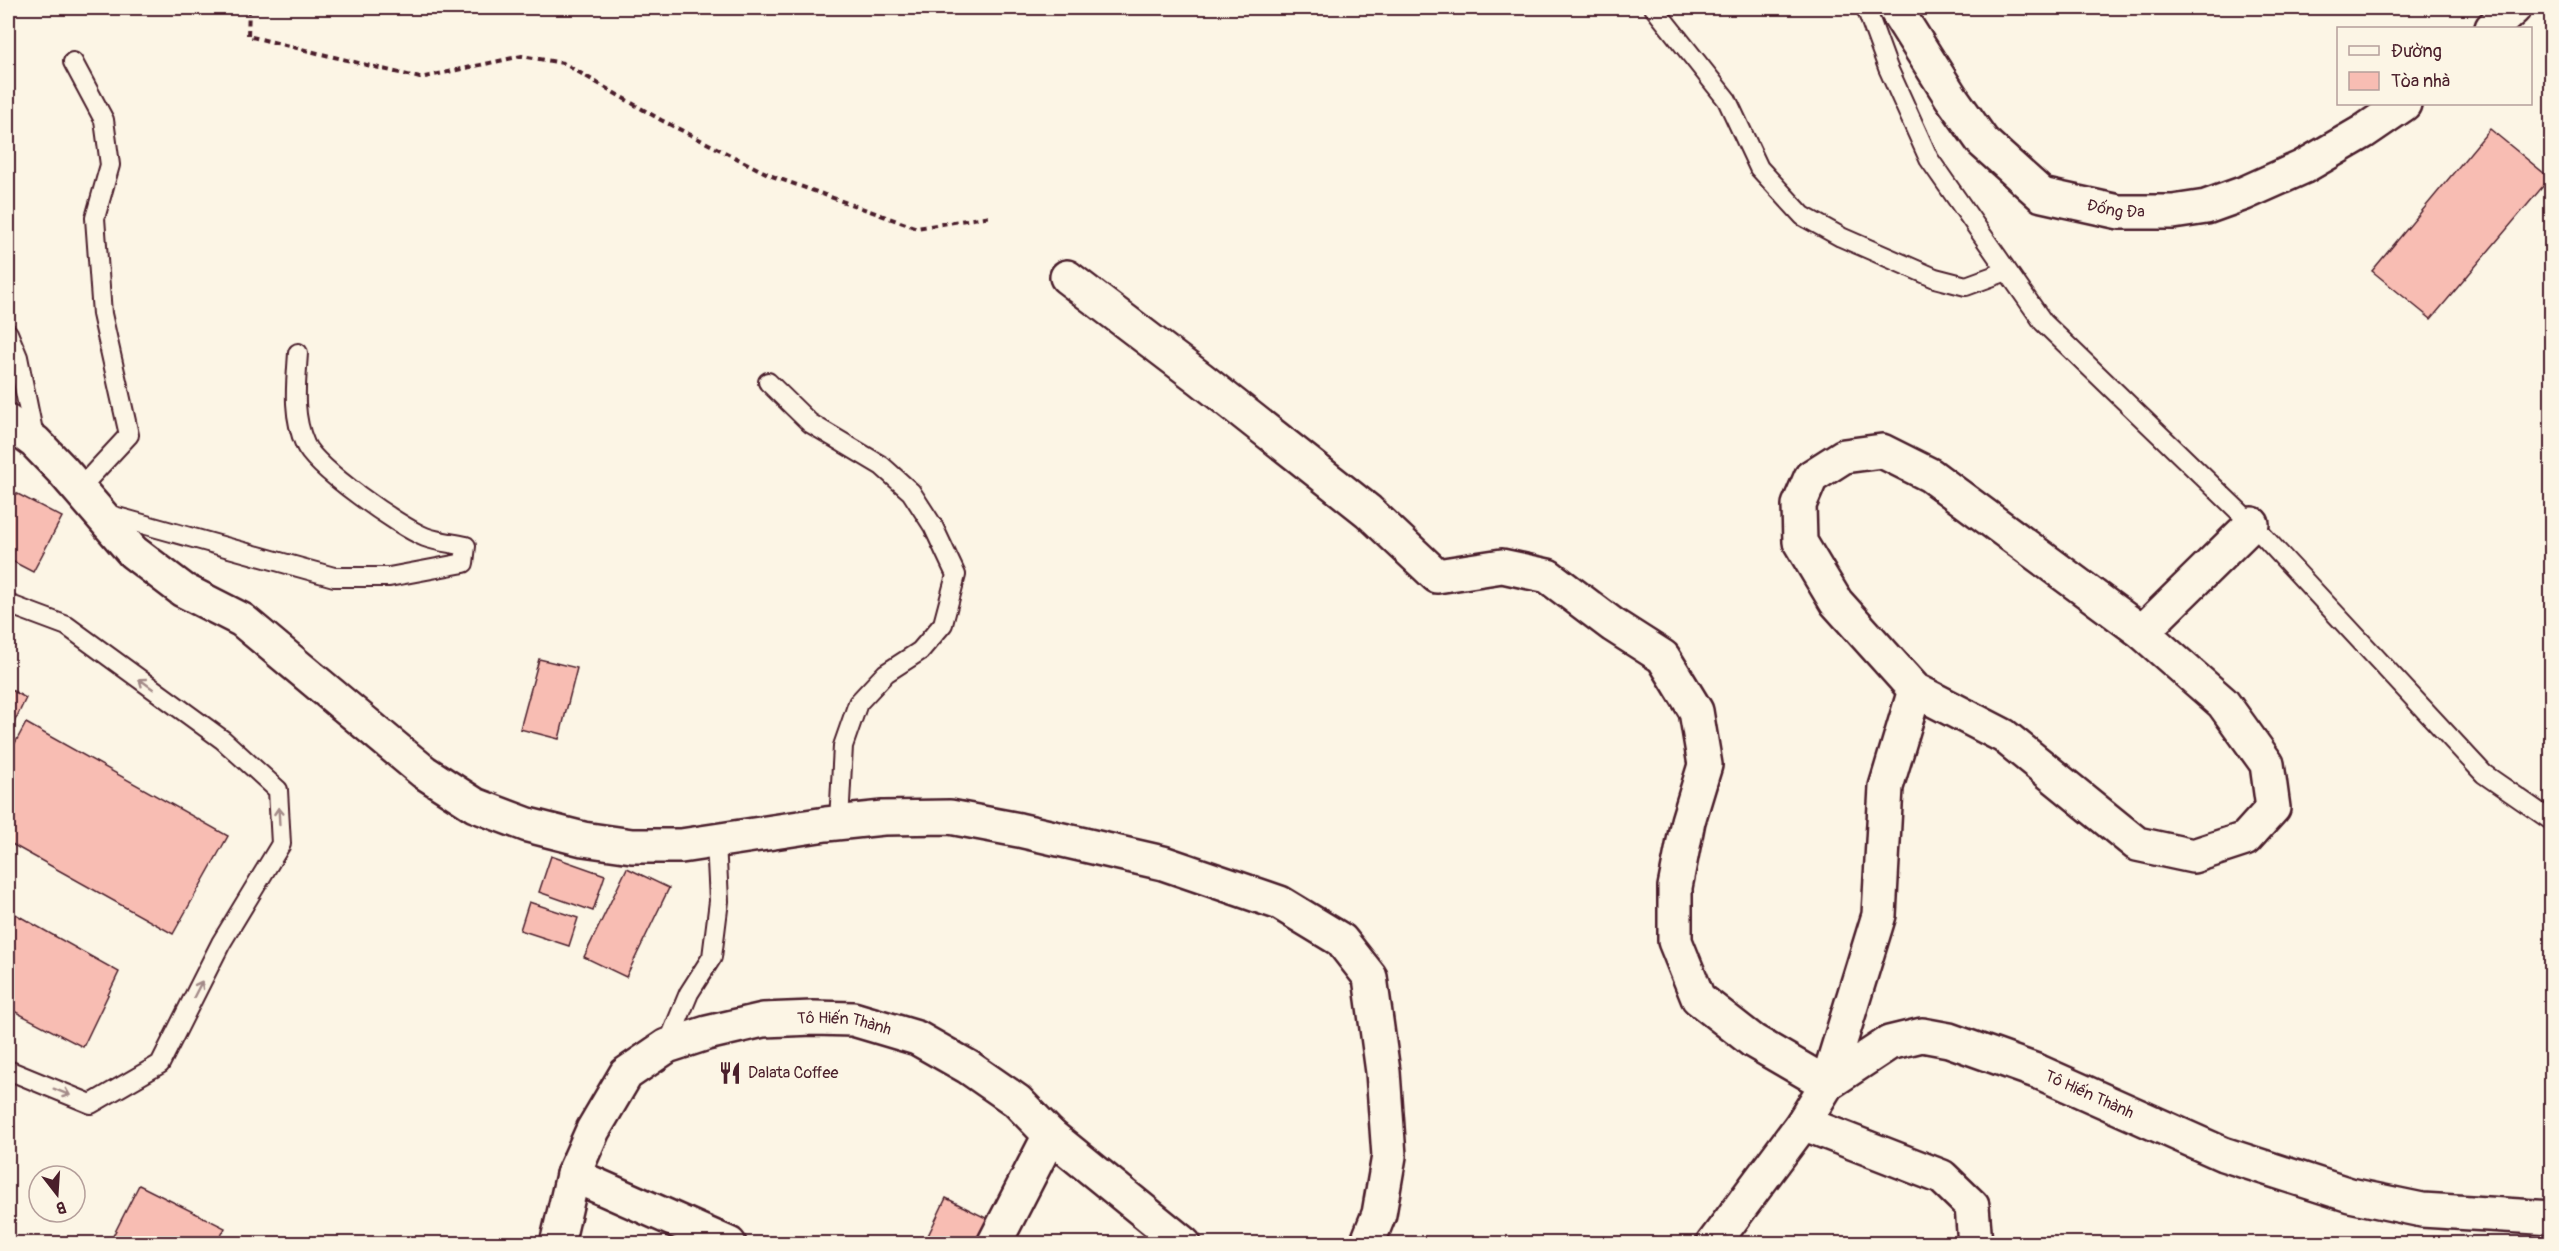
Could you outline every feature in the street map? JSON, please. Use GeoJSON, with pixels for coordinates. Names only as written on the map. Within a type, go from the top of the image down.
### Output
{"type":"FeatureCollection","features":[{"type":"Feature","properties":{"kind":"street","name":"Đống Đa"},"geometry":{"type":"LineString","coordinates":[[1895,8],[1951,97],[1983,142],[2042,195],[2119,212],[2174,212],[2206,207],[2245,193],[2303,167],[2363,132],[2403,105]]}},
{"type":"Feature","properties":{"kind":"street"},"geometry":{"type":"LineString","coordinates":[[2493,27],[2514,8]]}},
{"type":"Feature","properties":{"kind":"street"},"geometry":{"type":"LineString","coordinates":[[1067,277],[1368,511],[1437,576],[1502,566],[1548,576],[1612,626],[1663,657],[1696,711],[1705,765],[1688,821],[1675,887],[1675,941],[1698,998],[1754,1041],[1827,1084],[1879,915],[1886,787],[1914,690]]}},
{"type":"Feature","properties":{"kind":"street"},"geometry":{"type":"LineString","coordinates":[[8,422],[35,442],[133,552],[183,590],[242,620],[424,772],[475,805],[528,825],[583,839],[632,846],[681,846],[839,822],[883,818],[950,817],[1019,830],[1163,863],[1280,903],[1341,940],[1370,977],[1384,1082],[1389,1156],[1379,1214],[1366,1244]]}},
{"type":"Feature","properties":{"kind":"street"},"geometry":{"type":"LineString","coordinates":[[1882,452],[1930,475],[2142,632],[2223,703],[2267,764],[2273,808],[2245,839],[2193,856],[2138,844],[2004,736],[1914,690],[1836,602],[1800,542],[1799,505],[1811,477],[1844,456],[1882,452]]}},
{"type":"Feature","properties":{"kind":"street"},"geometry":{"type":"LineString","coordinates":[[2142,632],[2252,524]]}},
{"type":"Feature","properties":{"kind":"street","name":"Tô Hiến Thành"},"geometry":{"type":"LineString","coordinates":[[557,1244],[573,1174],[593,1130],[626,1074],[667,1046],[707,1034],[763,1020],[813,1018],[853,1019],[917,1038],[968,1067],[1017,1101],[1050,1135],[1184,1244]]}},
{"type":"Feature","properties":{"kind":"street","name":"Tô Hiến Thành"},"geometry":{"type":"LineString","coordinates":[[1713,1244],[1803,1123],[1827,1084],[1889,1042],[1923,1035],[1949,1041],[2039,1072],[2223,1154],[2328,1188],[2422,1210],[2552,1218]]}},
{"type":"Feature","properties":{"kind":"street"},"geometry":{"type":"LineString","coordinates":[[1803,1123],[1942,1177],[1972,1206],[1976,1244]]}},
{"type":"Feature","properties":{"kind":"street"},"geometry":{"type":"LineString","coordinates":[[994,1244],[1050,1135]]}},
{"type":"Feature","properties":{"kind":"street"},"geometry":{"type":"LineString","coordinates":[[573,1174],[729,1244]]}},
{"type":"Feature","properties":{"kind":"lane"},"geometry":{"type":"LineString","coordinates":[[1654,8],[1727,100],[1759,168],[1803,216],[1841,237],[1935,278],[1956,284],[1966,286],[2007,271]]}},
{"type":"Feature","properties":{"kind":"lane"},"geometry":{"type":"LineString","coordinates":[[1866,8],[1888,68],[1929,159],[2043,322],[2252,524],[2484,774],[2552,821]]}},
{"type":"Feature","properties":{"kind":"lane"},"geometry":{"type":"LineString","coordinates":[[73,62],[104,120],[110,165],[95,218],[101,303],[129,435],[89,501],[334,577],[389,577],[464,562],[466,546],[425,537],[392,518],[330,474],[306,447],[295,413],[298,353]]}},
{"type":"Feature","properties":{"kind":"lane"},"geometry":{"type":"LineString","coordinates":[[8,333],[18,357],[35,442]]}},
{"type":"Feature","properties":{"kind":"lane"},"geometry":{"type":"LineString","coordinates":[[768,382],[810,423],[882,466],[911,492],[933,526],[956,576],[943,624],[920,651],[886,673],[858,703],[843,746],[839,822]]}},
{"type":"Feature","properties":{"kind":"lane"},"geometry":{"type":"LineString","coordinates":[[8,604],[67,626],[223,740],[278,790],[281,844],[221,943],[160,1064],[91,1104],[8,1070]]}},
{"type":"Feature","properties":{"kind":"lane"},"geometry":{"type":"LineString","coordinates":[[667,1046],[689,993],[711,957],[719,901],[716,841]]}},
{"type":"Feature","properties":{"kind":"path"},"geometry":{"type":"LineString","coordinates":[[249,8],[248,36],[420,78],[522,56],[562,63],[661,120],[772,176],[917,228],[991,216]]}},
{"type":"Feature","properties":{"kind":"building"},"geometry":{"type":"Polygon","coordinates":[[[2490,129],[2550,178],[2431,319],[2372,271],[2490,129]]]}},
{"type":"Feature","properties":{"kind":"building"},"geometry":{"type":"Polygon","coordinates":[[[8,489],[62,517],[33,572],[8,559],[8,489]]]}},
{"type":"Feature","properties":{"kind":"building"},"geometry":{"type":"Polygon","coordinates":[[[539,659],[577,668],[559,739],[520,729],[539,659]]]}},
{"type":"Feature","properties":{"kind":"building"},"geometry":{"type":"Polygon","coordinates":[[[8,688],[26,698],[8,735],[8,688]]]}},
{"type":"Feature","properties":{"kind":"building"},"geometry":{"type":"Polygon","coordinates":[[[26,723],[228,836],[173,934],[8,842],[8,756],[26,723]]]}},
{"type":"Feature","properties":{"kind":"building"},"geometry":{"type":"Polygon","coordinates":[[[551,856],[605,875],[593,911],[539,892],[551,856]]]}},
{"type":"Feature","properties":{"kind":"building"},"geometry":{"type":"Polygon","coordinates":[[[627,868],[669,888],[626,977],[584,957],[627,868]]]}},
{"type":"Feature","properties":{"kind":"building"},"geometry":{"type":"Polygon","coordinates":[[[529,902],[578,918],[569,946],[520,930],[529,902]]]}},
{"type":"Feature","properties":{"kind":"building"},"geometry":{"type":"Polygon","coordinates":[[[8,910],[119,972],[83,1047],[8,1008],[8,910]]]}},
{"type":"Feature","properties":{"kind":"building"},"geometry":{"type":"Polygon","coordinates":[[[139,1185],[225,1228],[217,1244],[109,1244],[139,1185]]]}},
{"type":"Feature","properties":{"kind":"building"},"geometry":{"type":"Polygon","coordinates":[[[946,1198],[988,1219],[976,1244],[924,1244],[946,1198]]]}},
{"type":"Feature","properties":{"kind":"place","name":"Dalata Coffee"},"geometry":{"type":"Point","coordinates":[730,1073]}}]}
